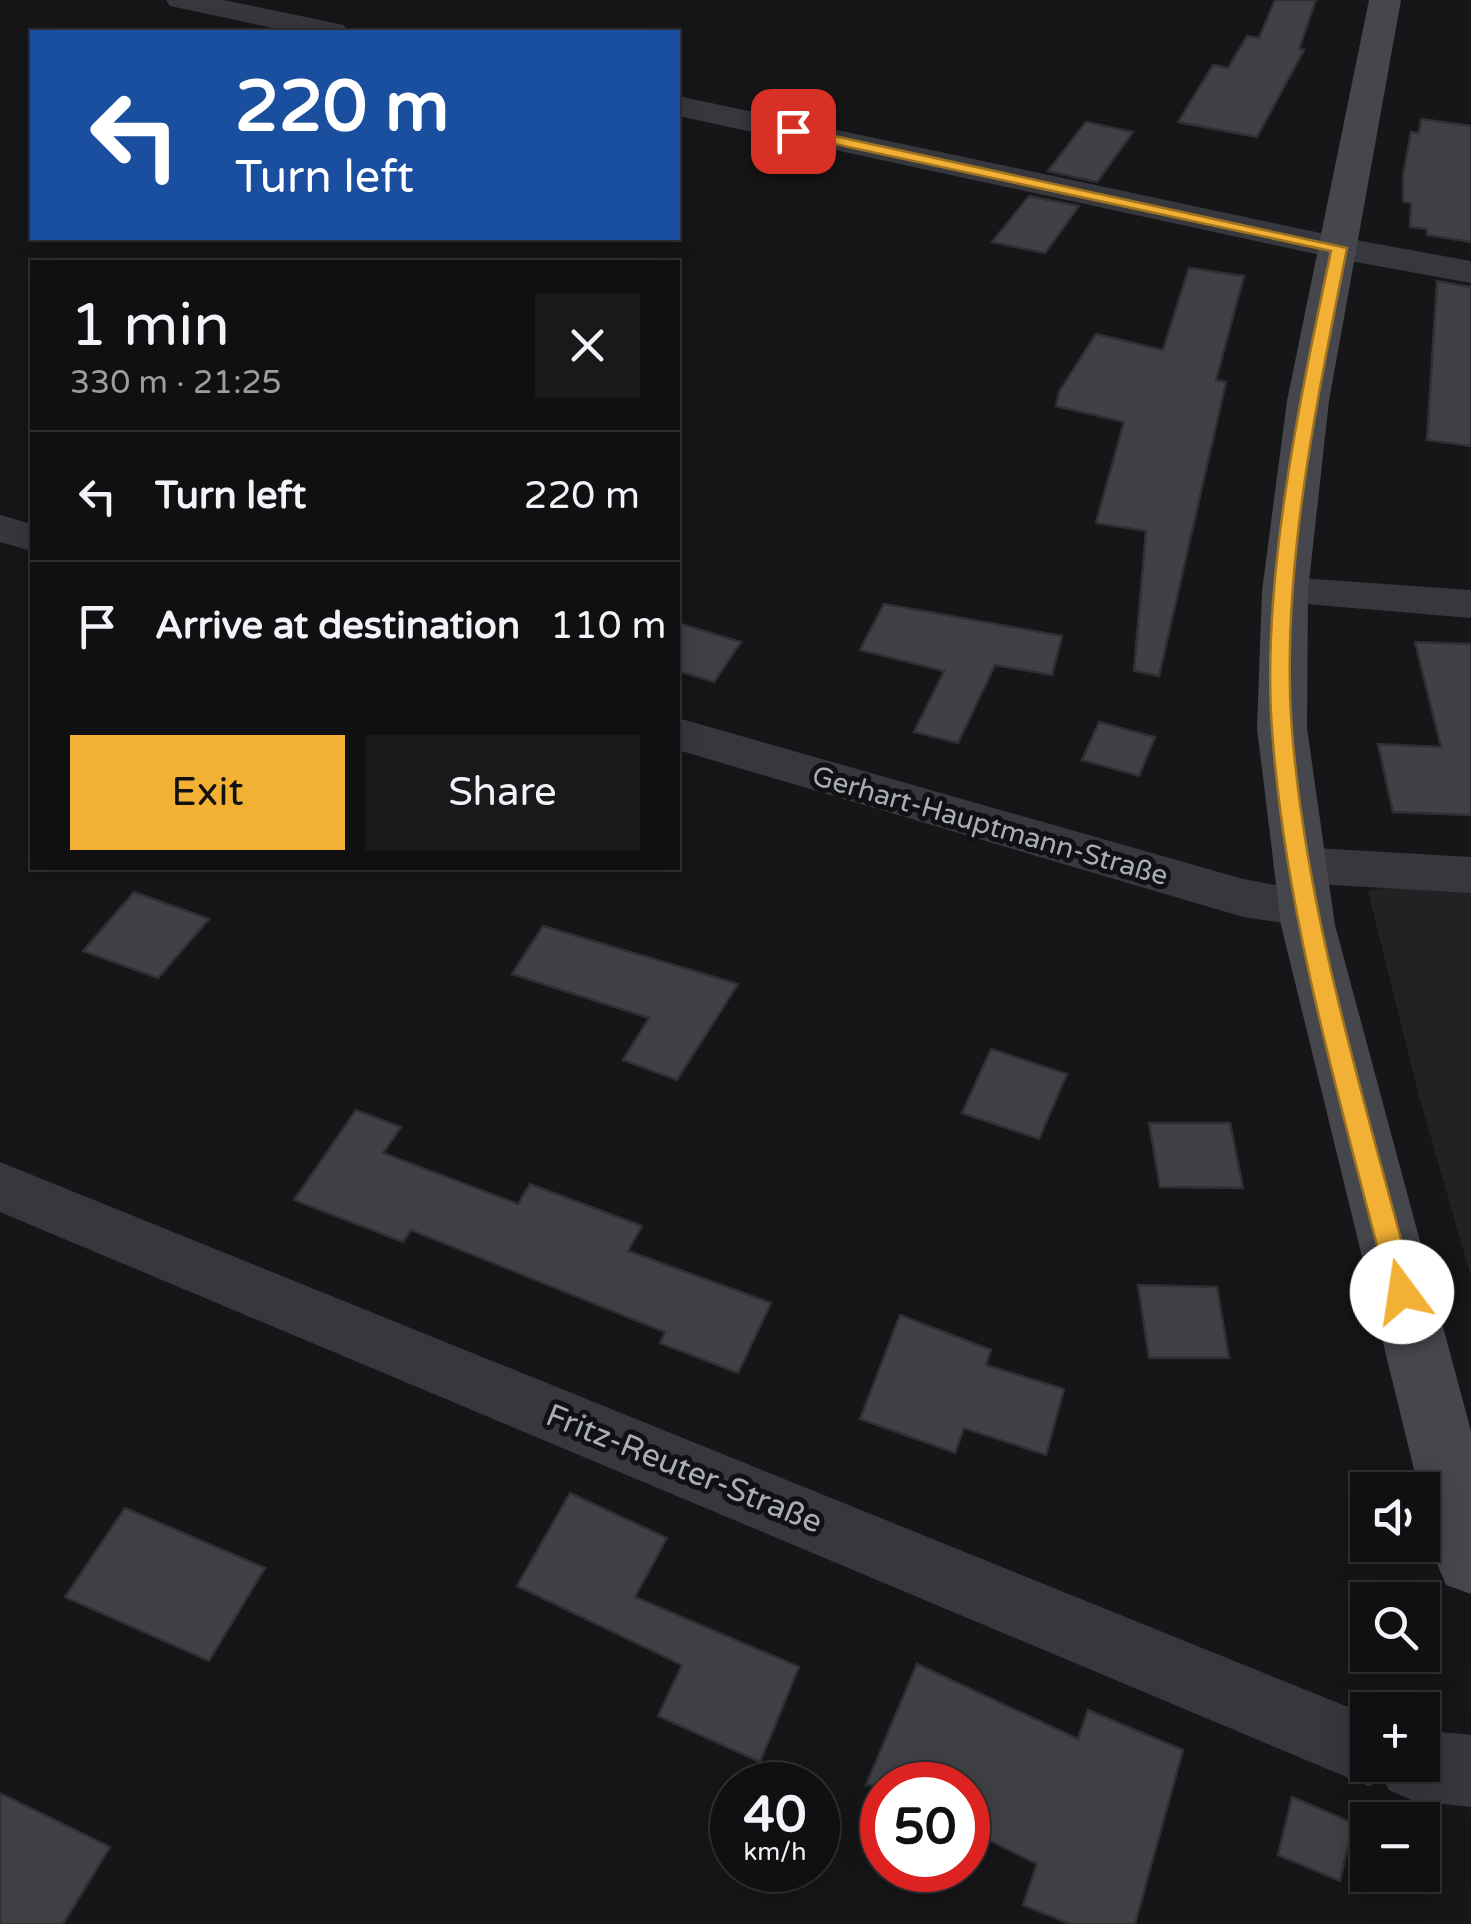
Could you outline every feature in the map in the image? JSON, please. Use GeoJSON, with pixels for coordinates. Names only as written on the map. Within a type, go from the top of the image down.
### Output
{"type":"FeatureCollection","features":[{"type":"Feature","properties":{"kind":"main road"},"geometry":{"type":"LineString","coordinates":[[1388,4],[1360,114],[1339,248],[1308,402],[1285,590],[1282,728],[1302,886],[1471,1561]]}},
{"type":"Feature","properties":{"kind":"street"},"geometry":{"type":"LineString","coordinates":[[181,0],[323,30]]}},
{"type":"Feature","properties":{"kind":"street"},"geometry":{"type":"LineString","coordinates":[[680,106],[1339,248],[1471,272]]}},
{"type":"Feature","properties":{"kind":"street"},"geometry":{"type":"LineString","coordinates":[[0,528],[30,537]]}},
{"type":"Feature","properties":{"kind":"street"},"geometry":{"type":"LineString","coordinates":[[1285,590],[1471,604]]}},
{"type":"Feature","properties":{"kind":"street","name":"Gerhart-Hauptmann-Straße"},"geometry":{"type":"LineString","coordinates":[[680,735],[1243,898],[1302,886],[1471,876]]}},
{"type":"Feature","properties":{"kind":"street","name":"Fritz-Reuter-Straße"},"geometry":{"type":"LineString","coordinates":[[0,1186],[1350,1744]]}},
{"type":"Feature","properties":{"kind":"street"},"geometry":{"type":"LineString","coordinates":[[1440,1768],[1471,1771]]}},
{"type":"Feature","properties":{"kind":"shaded area"},"geometry":{"type":"Polygon","coordinates":[[[1393,886],[1471,890],[1471,1277],[1418,1092],[1368,891],[1393,886]]]}},
{"type":"Feature","properties":{"kind":"building"},"geometry":{"type":"Polygon","coordinates":[[[1275,0],[1316,0],[1299,49],[1304,50],[1257,137],[1178,122],[1213,65],[1228,68],[1247,36],[1259,38],[1275,0]]]}},
{"type":"Feature","properties":{"kind":"building"},"geometry":{"type":"Polygon","coordinates":[[[1421,119],[1471,126],[1471,242],[1427,235],[1427,229],[1410,227],[1411,203],[1403,202],[1403,175],[1411,132],[1419,133],[1421,119]]]}},
{"type":"Feature","properties":{"kind":"building"},"geometry":{"type":"Polygon","coordinates":[[[1086,122],[1133,132],[1097,182],[1048,171],[1086,122]]]}},
{"type":"Feature","properties":{"kind":"building"},"geometry":{"type":"Polygon","coordinates":[[[1029,196],[1079,206],[1045,253],[992,242],[1029,196]]]}},
{"type":"Feature","properties":{"kind":"building"},"geometry":{"type":"Polygon","coordinates":[[[1189,268],[1244,276],[1216,380],[1226,382],[1159,676],[1134,671],[1146,531],[1096,523],[1124,422],[1056,406],[1059,392],[1096,334],[1163,350],[1189,268]]]}},
{"type":"Feature","properties":{"kind":"building"},"geometry":{"type":"Polygon","coordinates":[[[1437,281],[1471,287],[1471,446],[1427,440],[1437,281]]]}},
{"type":"Feature","properties":{"kind":"building"},"geometry":{"type":"Polygon","coordinates":[[[884,604],[1062,636],[1052,675],[995,665],[958,743],[914,732],[944,671],[860,650],[884,604]]]}},
{"type":"Feature","properties":{"kind":"building"},"geometry":{"type":"Polygon","coordinates":[[[680,624],[741,642],[714,682],[680,672],[680,624]]]}},
{"type":"Feature","properties":{"kind":"building"},"geometry":{"type":"Polygon","coordinates":[[[1415,642],[1471,644],[1471,815],[1393,812],[1378,744],[1441,747],[1415,642]]]}},
{"type":"Feature","properties":{"kind":"building"},"geometry":{"type":"Polygon","coordinates":[[[1099,722],[1155,737],[1139,776],[1082,760],[1099,722]]]}},
{"type":"Feature","properties":{"kind":"building"},"geometry":{"type":"Polygon","coordinates":[[[134,892],[209,919],[158,978],[83,951],[134,892]]]}},
{"type":"Feature","properties":{"kind":"building"},"geometry":{"type":"Polygon","coordinates":[[[543,926],[738,984],[677,1080],[623,1060],[649,1018],[512,974],[543,926]]]}},
{"type":"Feature","properties":{"kind":"building"},"geometry":{"type":"Polygon","coordinates":[[[991,1049],[1067,1074],[1039,1139],[962,1113],[991,1049]]]}},
{"type":"Feature","properties":{"kind":"building"},"geometry":{"type":"Polygon","coordinates":[[[356,1110],[401,1127],[383,1153],[518,1204],[530,1184],[642,1226],[628,1251],[771,1303],[738,1373],[660,1343],[665,1332],[411,1230],[403,1242],[294,1200],[356,1110]]]}},
{"type":"Feature","properties":{"kind":"building"},"geometry":{"type":"Polygon","coordinates":[[[1149,1123],[1230,1123],[1243,1188],[1160,1187],[1149,1123]]]}},
{"type":"Feature","properties":{"kind":"building"},"geometry":{"type":"Polygon","coordinates":[[[1138,1285],[1217,1287],[1229,1358],[1149,1358],[1138,1285]]]}},
{"type":"Feature","properties":{"kind":"building"},"geometry":{"type":"Polygon","coordinates":[[[900,1315],[991,1350],[986,1365],[1064,1389],[1046,1455],[964,1428],[955,1453],[860,1419],[900,1315]]]}},
{"type":"Feature","properties":{"kind":"building"},"geometry":{"type":"Polygon","coordinates":[[[570,1493],[667,1538],[635,1597],[799,1667],[760,1762],[658,1716],[682,1665],[517,1586],[570,1493]]]}},
{"type":"Feature","properties":{"kind":"building"},"geometry":{"type":"Polygon","coordinates":[[[125,1508],[265,1568],[209,1661],[65,1597],[125,1508]]]}},
{"type":"Feature","properties":{"kind":"building"},"geometry":{"type":"Polygon","coordinates":[[[917,1664],[1078,1739],[1088,1710],[1183,1750],[1135,1924],[1070,1924],[1023,1905],[1037,1864],[990,1841],[990,1762],[876,1762],[917,1664]]]}},
{"type":"Feature","properties":{"kind":"building"},"geometry":{"type":"Polygon","coordinates":[[[0,1793],[110,1847],[63,1924],[0,1924],[0,1793]]]}},
{"type":"Feature","properties":{"kind":"building"},"geometry":{"type":"Polygon","coordinates":[[[1292,1797],[1350,1822],[1340,1881],[1278,1855],[1292,1797]]]}},
{"type":"Feature","properties":{"kind":"route"},"geometry":{"type":"LineString","coordinates":[[793,131],[1339,248],[1308,402],[1285,590],[1282,728],[1308,926],[1402,1292]]}}]}
